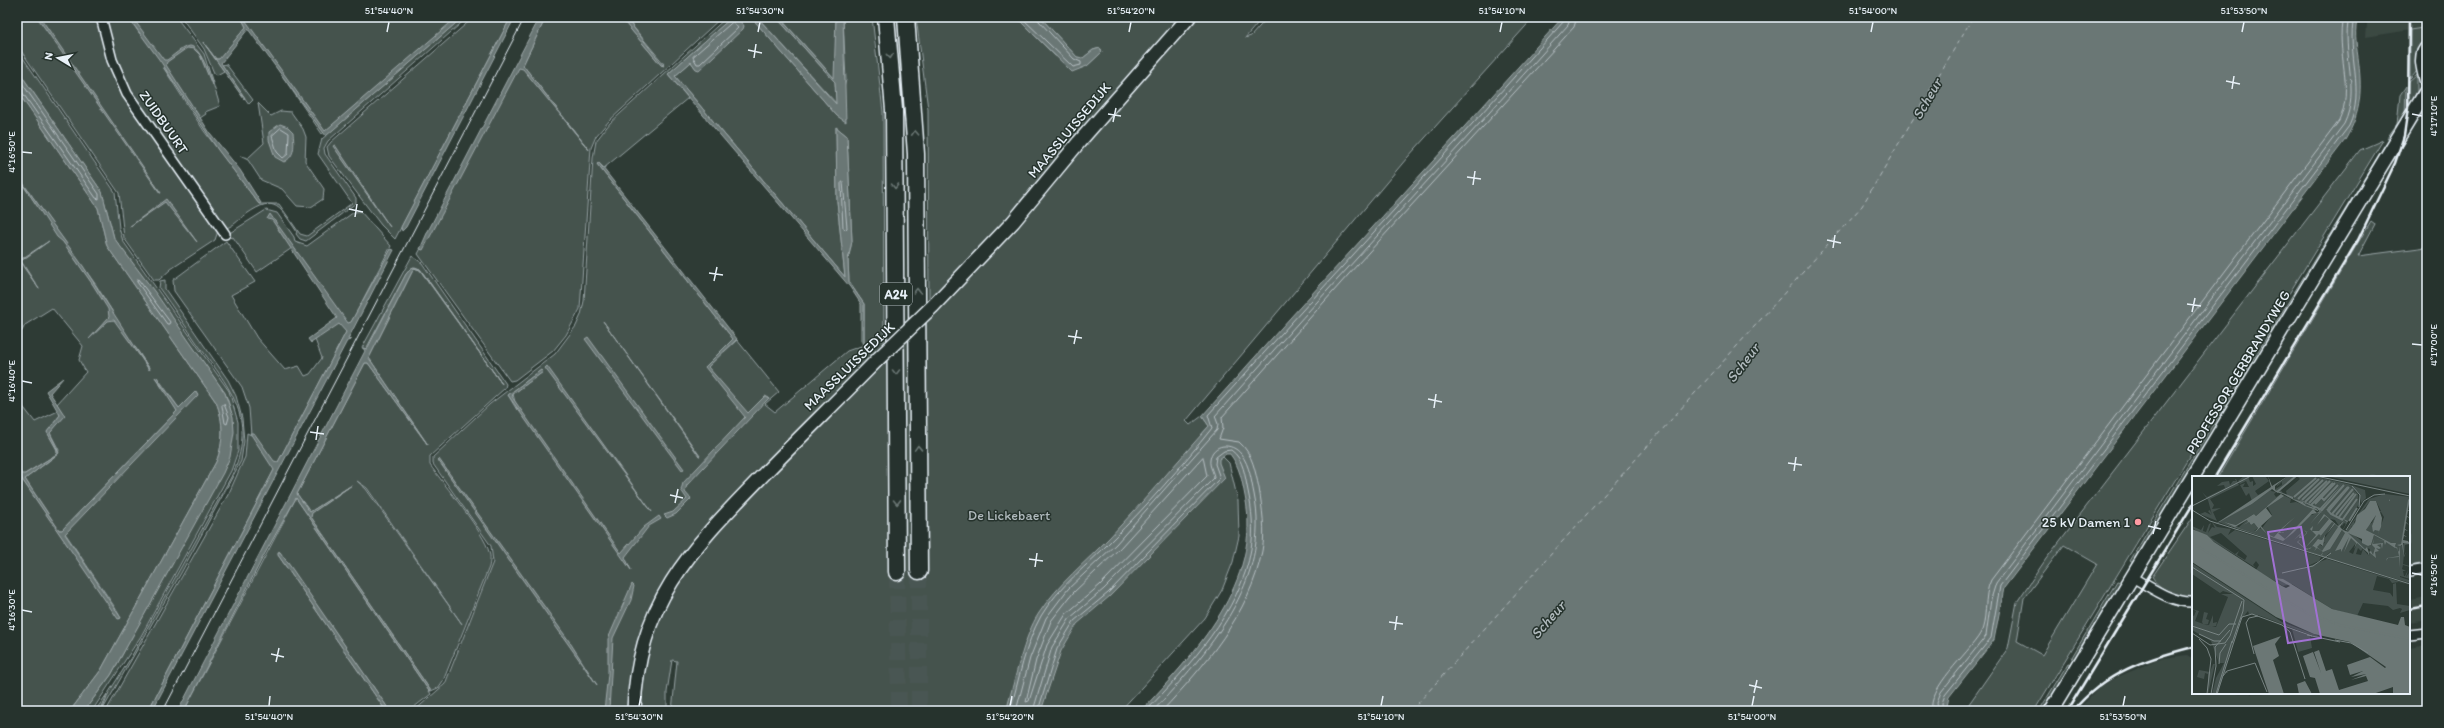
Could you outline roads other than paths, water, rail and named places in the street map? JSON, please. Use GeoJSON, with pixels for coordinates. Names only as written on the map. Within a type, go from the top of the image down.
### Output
{"type":"FeatureCollection","features":[{"type":"Feature","properties":{"kind":"highway","name":"A24"},"geometry":{"type":"LineString","coordinates":[[886,17],[894,110],[897,572]]}},
{"type":"Feature","properties":{"kind":"highway","name":"A24"},"geometry":{"type":"LineString","coordinates":[[906,17],[916,154],[919,572]]}},
{"type":"Feature","properties":{"kind":"street","name":"ZUIDBUURT"},"geometry":{"type":"LineString","coordinates":[[101,17],[112,60],[126,94],[226,234]]}},
{"type":"Feature","properties":{"kind":"street","name":"MAASSLUISSEDIJK"},"geometry":{"type":"LineString","coordinates":[[634,711],[638,666],[646,633],[656,608],[679,568],[750,488],[879,358],[934,306],[1013,222],[1079,142],[1189,17]]}},
{"type":"Feature","properties":{"kind":"street"},"geometry":{"type":"LineString","coordinates":[[2427,45],[2423,48],[2421,56],[2427,90]]}},
{"type":"Feature","properties":{"kind":"street","name":"PROFESSOR GERBRANDYWEG"},"geometry":{"type":"LineString","coordinates":[[2193,476],[2427,90]]}},
{"type":"Feature","properties":{"kind":"street","name":"PROFESSOR GERBRANDYWEG"},"geometry":{"type":"LineString","coordinates":[[2051,711],[2192,477]]}},
{"type":"Feature","properties":{"kind":"street"},"geometry":{"type":"LineString","coordinates":[[2410,572],[2427,569]]}},
{"type":"Feature","properties":{"kind":"street"},"geometry":{"type":"LineString","coordinates":[[2132,576],[2171,598],[2180,601],[2192,602]]}},
{"type":"Feature","properties":{"kind":"street"},"geometry":{"type":"LineString","coordinates":[[2410,635],[2427,633]]}},
{"type":"Feature","properties":{"kind":"water"},"geometry":{"type":"Polygon","coordinates":[[[37,17],[40,17],[161,193],[160,193],[37,17]]]}},
{"type":"Feature","properties":{"kind":"water"},"geometry":{"type":"Polygon","coordinates":[[[128,17],[132,17],[164,60],[167,60],[189,46],[193,47],[201,56],[210,75],[212,85],[200,55],[194,49],[187,48],[167,62],[166,65],[210,133],[240,170],[261,203],[259,204],[218,150],[161,62],[128,17]]]}},
{"type":"Feature","properties":{"kind":"water"},"geometry":{"type":"Polygon","coordinates":[[[241,17],[243,17],[325,131],[457,17],[463,17],[326,136],[248,29],[221,63],[245,98],[244,99],[203,42],[216,59],[219,59],[246,27],[241,17]]]}},
{"type":"Feature","properties":{"kind":"water"},"geometry":{"type":"Polygon","coordinates":[[[511,17],[515,17],[406,227],[402,231],[401,227],[511,17]]]}},
{"type":"Feature","properties":{"kind":"water"},"geometry":{"type":"Polygon","coordinates":[[[540,17],[546,17],[523,65],[589,150],[523,69],[519,68],[423,250],[420,249],[428,231],[540,17]]]}},
{"type":"Feature","properties":{"kind":"water"},"geometry":{"type":"Polygon","coordinates":[[[620,17],[625,17],[664,66],[661,65],[620,17]]]}},
{"type":"Feature","properties":{"kind":"water"},"geometry":{"type":"Polygon","coordinates":[[[732,17],[741,17],[739,20],[744,26],[743,29],[699,70],[696,69],[691,62],[675,76],[845,277],[837,201],[836,127],[847,136],[852,241],[848,260],[849,282],[864,304],[864,345],[861,341],[861,304],[850,287],[668,74],[732,17]]]}},
{"type":"Feature","properties":{"kind":"water"},"geometry":{"type":"Polygon","coordinates":[[[751,17],[757,17],[836,104],[835,82],[776,17],[779,17],[834,78],[836,17],[843,17],[846,122],[837,116],[751,17]]]}},
{"type":"Feature","properties":{"kind":"water"},"geometry":{"type":"Polygon","coordinates":[[[1016,17],[1040,17],[1077,57],[1083,58],[1093,50],[1100,48],[1102,52],[1087,66],[1072,72],[1016,17]]]}},
{"type":"Feature","properties":{"kind":"water","name":"Scheur"},"geometry":{"type":"Polygon","coordinates":[[[1563,17],[2358,17],[2356,37],[2360,90],[2358,110],[2351,130],[2345,140],[2004,588],[1994,640],[1949,697],[1946,711],[1141,711],[1183,665],[1220,614],[1234,587],[1244,558],[1248,528],[1245,496],[1236,464],[1230,454],[1226,454],[1219,459],[1219,463],[1225,478],[1110,596],[1077,624],[1061,651],[1041,711],[1006,711],[1029,634],[1039,613],[1055,592],[1123,523],[1209,426],[1202,416],[1563,17]]]}},
{"type":"Feature","properties":{"kind":"water"},"geometry":{"type":"Polygon","coordinates":[[[17,69],[102,192],[114,238],[157,295],[225,393],[233,417],[234,432],[230,457],[223,473],[111,675],[84,711],[70,711],[101,670],[216,462],[222,440],[222,424],[216,402],[107,246],[98,208],[17,91],[17,69]]]}},
{"type":"Feature","properties":{"kind":"water"},"geometry":{"type":"Polygon","coordinates":[[[280,124],[288,127],[293,132],[294,145],[292,153],[291,156],[284,162],[275,157],[269,140],[269,132],[280,124]]]}},
{"type":"Feature","properties":{"kind":"water"},"geometry":{"type":"Polygon","coordinates":[[[335,145],[390,227],[333,146],[335,145]]]}},
{"type":"Feature","properties":{"kind":"water"},"geometry":{"type":"Polygon","coordinates":[[[599,163],[737,339],[708,367],[748,413],[765,396],[769,398],[687,485],[685,492],[691,499],[676,514],[667,518],[664,515],[673,512],[687,499],[681,490],[683,483],[745,417],[705,367],[733,339],[597,164],[599,163]]]}},
{"type":"Feature","properties":{"kind":"water"},"geometry":{"type":"Polygon","coordinates":[[[17,175],[83,266],[150,370],[114,320],[108,321],[89,339],[109,317],[108,309],[63,242],[57,237],[17,175]]]}},
{"type":"Feature","properties":{"kind":"water"},"geometry":{"type":"Polygon","coordinates":[[[166,199],[197,242],[165,202],[129,227],[166,199]]]}},
{"type":"Feature","properties":{"kind":"water"},"geometry":{"type":"Polygon","coordinates":[[[270,214],[348,323],[351,322],[391,249],[394,250],[348,339],[351,340],[347,341],[152,711],[148,711],[274,470],[250,433],[254,433],[274,461],[278,462],[346,332],[339,324],[311,343],[308,339],[337,318],[272,220],[267,219],[270,214]]]}},
{"type":"Feature","properties":{"kind":"water"},"geometry":{"type":"Polygon","coordinates":[[[49,241],[21,261],[39,289],[20,262],[17,264],[17,262],[49,241]]]}},
{"type":"Feature","properties":{"kind":"water"},"geometry":{"type":"Polygon","coordinates":[[[413,267],[420,269],[502,384],[420,270],[414,268],[369,358],[428,445],[368,363],[365,363],[297,494],[310,512],[352,485],[312,513],[311,517],[431,691],[429,691],[296,498],[264,555],[184,711],[178,711],[365,351],[363,348],[367,349],[406,274],[413,267]]]}},
{"type":"Feature","properties":{"kind":"water"},"geometry":{"type":"Polygon","coordinates":[[[603,321],[700,456],[699,456],[603,321]]]}},
{"type":"Feature","properties":{"kind":"water"},"geometry":{"type":"Polygon","coordinates":[[[588,337],[684,469],[682,470],[585,339],[588,337]]]}},
{"type":"Feature","properties":{"kind":"water"},"geometry":{"type":"Polygon","coordinates":[[[547,366],[652,512],[545,368],[547,366]]]}},
{"type":"Feature","properties":{"kind":"water"},"geometry":{"type":"Polygon","coordinates":[[[541,370],[543,372],[513,394],[512,397],[621,553],[644,527],[659,516],[661,519],[649,526],[625,557],[631,570],[508,395],[541,370]]]}},
{"type":"Feature","properties":{"kind":"water"},"geometry":{"type":"Polygon","coordinates":[[[155,377],[179,408],[196,391],[198,395],[65,534],[121,618],[118,619],[17,472],[17,468],[21,474],[25,474],[57,454],[57,450],[47,432],[60,415],[46,391],[63,378],[50,393],[65,416],[50,433],[59,453],[25,479],[59,530],[62,530],[177,411],[155,377]]]}},
{"type":"Feature","properties":{"kind":"water"},"geometry":{"type":"Polygon","coordinates":[[[439,459],[569,641],[597,685],[438,460],[439,459]]]}},
{"type":"Feature","properties":{"kind":"water"},"geometry":{"type":"Polygon","coordinates":[[[278,552],[280,552],[390,711],[386,711],[278,555],[278,552]]]}},
{"type":"Feature","properties":{"kind":"water"},"geometry":{"type":"Polygon","coordinates":[[[632,584],[634,586],[631,600],[613,638],[609,711],[604,711],[608,674],[608,639],[632,584]]]}},
{"type":"Feature","properties":{"kind":"tunnel"},"geometry":{"type":"LineString","coordinates":[[919,571],[919,711]]}},
{"type":"Feature","properties":{"kind":"tunnel"},"geometry":{"type":"LineString","coordinates":[[897,572],[899,711]]}},
{"type":"Feature","properties":{"kind":"tram line"},"geometry":{"type":"LineString","coordinates":[[163,711],[525,17]]}},
{"type":"Feature","properties":{"kind":"railway"},"geometry":{"type":"LineString","coordinates":[[2216,476],[2358,240],[2395,163],[2404,136],[2408,108],[2409,17]]}},
{"type":"Feature","properties":{"kind":"railway"},"geometry":{"type":"LineString","coordinates":[[2067,711],[2192,506]]}},
{"type":"Feature","properties":{"kind":"railway"},"geometry":{"type":"LineString","coordinates":[[2410,609],[2427,606]]}},
{"type":"Feature","properties":{"kind":"railway"},"geometry":{"type":"LineString","coordinates":[[2073,711],[2099,686],[2127,669],[2143,662],[2192,647]]}},
{"type":"Feature","properties":{"kind":"place","name":"25 kV Damen 1"},"geometry":{"type":"Point","coordinates":[2138,522]}},
{"type":"Feature","properties":{"kind":"park label","name":"De Lickebaert"},"geometry":{"type":"Point","coordinates":[1009,515]}}]}
